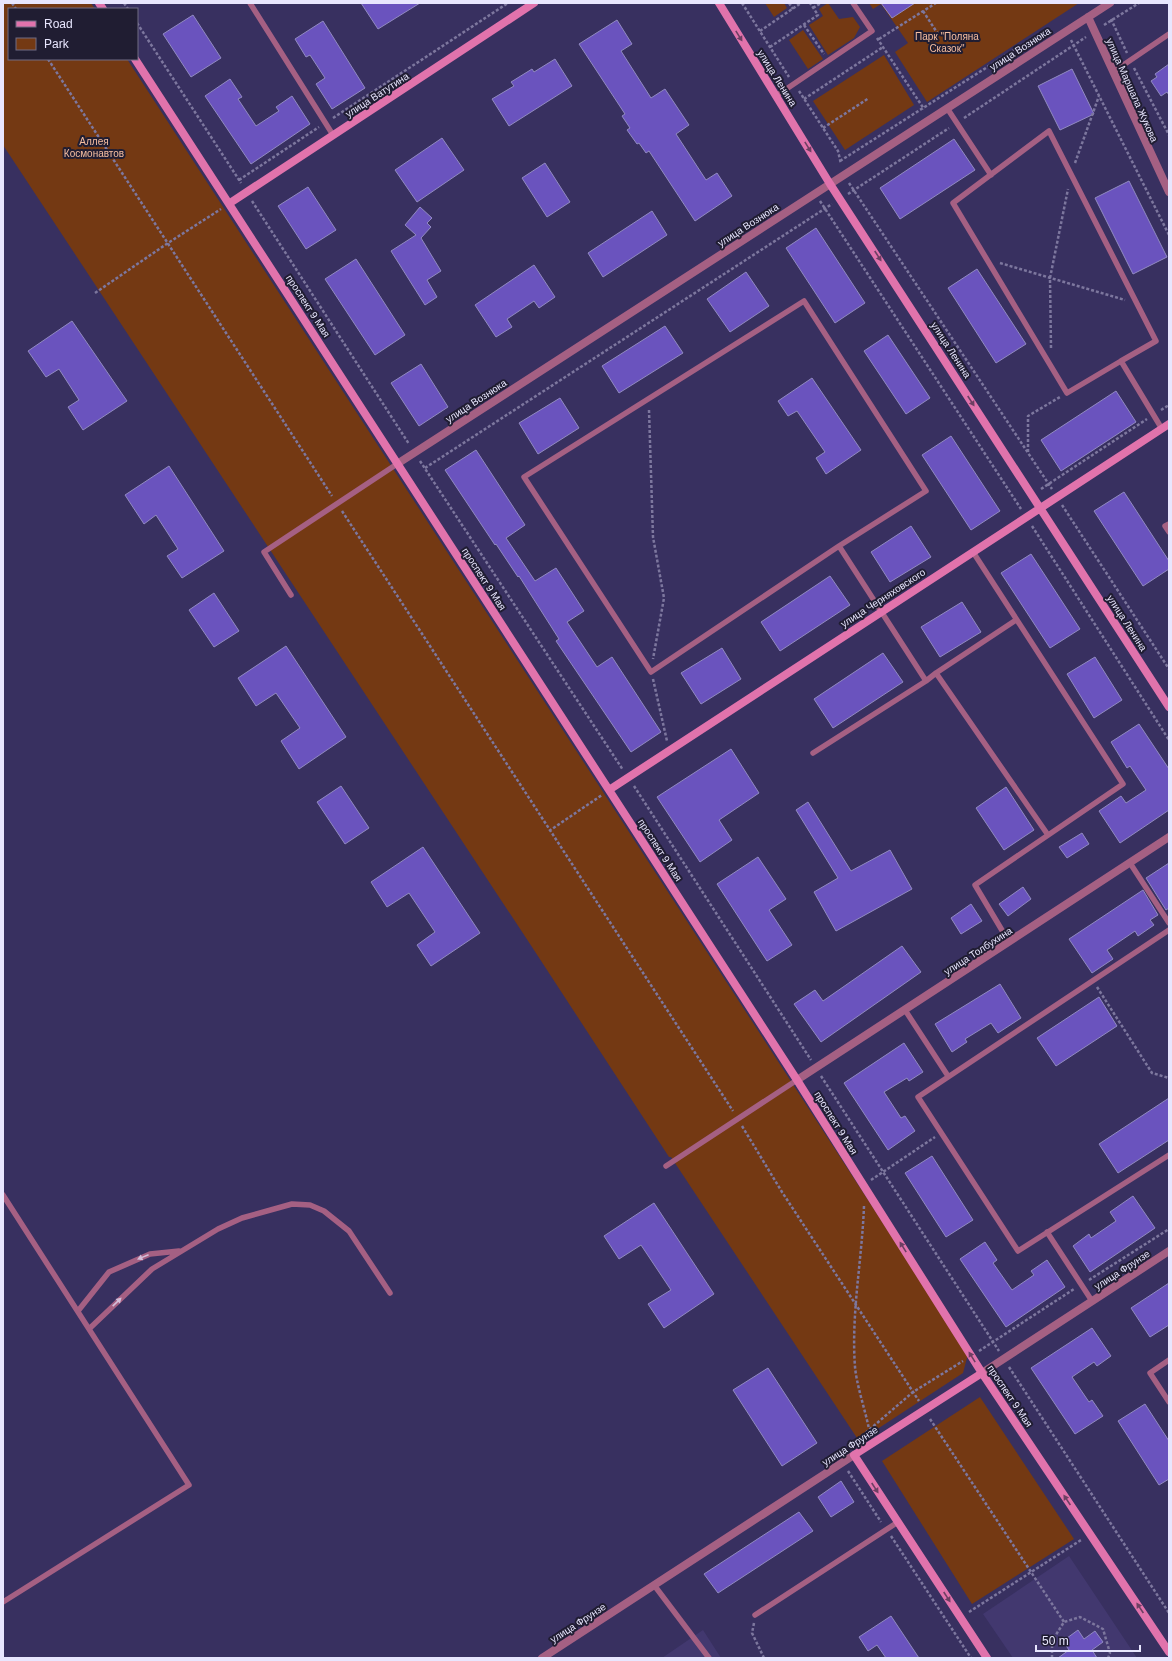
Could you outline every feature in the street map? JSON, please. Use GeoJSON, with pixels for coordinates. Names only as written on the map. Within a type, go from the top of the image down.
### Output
{"type":"FeatureCollection","features":[{"type":"Feature","properties":{"kind":"street","name":"улица Ватутина"},"geometry":{"type":"LineString","coordinates":[[230,203],[534,3]]}},
{"type":"Feature","properties":{"kind":"street","name":"улица Ленина"},"geometry":{"type":"LineString","coordinates":[[719,3],[830,184],[1169,707]]}},
{"type":"Feature","properties":{"kind":"street","name":"улица Вознюка"},"geometry":{"type":"LineString","coordinates":[[397,464],[1108,4]]}},
{"type":"Feature","properties":{"kind":"street","name":"улица Маршала Жукова"},"geometry":{"type":"LineString","coordinates":[[1088,17],[1169,190]]}},
{"type":"Feature","properties":{"kind":"street","name":"проспект 9 Мая"},"geometry":{"type":"LineString","coordinates":[[137,60],[797,1080],[982,1373],[1169,1652]]}},
{"type":"Feature","properties":{"kind":"street","name":"улица Черняховского"},"geometry":{"type":"LineString","coordinates":[[609,790],[1026,516],[1166,427]]}},
{"type":"Feature","properties":{"kind":"street","name":"улица Толбухина"},"geometry":{"type":"LineString","coordinates":[[797,1080],[1169,838]]}},
{"type":"Feature","properties":{"kind":"street","name":"улица Фрунзе"},"geometry":{"type":"LineString","coordinates":[[542,1658],[1169,1251]]}},
{"type":"Feature","properties":{"kind":"street"},"geometry":{"type":"LineString","coordinates":[[854,1455],[987,1658]]}},
{"type":"Feature","properties":{"kind":"lane"},"geometry":{"type":"LineString","coordinates":[[250,3],[333,135]]}},
{"type":"Feature","properties":{"kind":"lane"},"geometry":{"type":"LineString","coordinates":[[776,96],[829,62],[872,31],[853,3]]}},
{"type":"Feature","properties":{"kind":"lane"},"geometry":{"type":"LineString","coordinates":[[1113,72],[1169,34]]}},
{"type":"Feature","properties":{"kind":"lane"},"geometry":{"type":"LineString","coordinates":[[947,108],[990,175]]}},
{"type":"Feature","properties":{"kind":"lane"},"geometry":{"type":"LineString","coordinates":[[1049,131],[1071,174],[1156,341],[1067,393],[953,203],[1049,131]]}},
{"type":"Feature","properties":{"kind":"lane"},"geometry":{"type":"LineString","coordinates":[[804,301],[926,491],[839,546],[651,672],[524,477],[804,301]]}},
{"type":"Feature","properties":{"kind":"lane"},"geometry":{"type":"LineString","coordinates":[[1121,361],[1153,415],[1166,427]]}},
{"type":"Feature","properties":{"kind":"lane"},"geometry":{"type":"LineString","coordinates":[[291,595],[264,552],[397,464]]}},
{"type":"Feature","properties":{"kind":"lane"},"geometry":{"type":"LineString","coordinates":[[1169,524],[1166,526],[1169,532]]}},
{"type":"Feature","properties":{"kind":"lane"},"geometry":{"type":"LineString","coordinates":[[839,546],[926,681]]}},
{"type":"Feature","properties":{"kind":"lane"},"geometry":{"type":"LineString","coordinates":[[973,552],[1123,784],[975,885],[1010,942]]}},
{"type":"Feature","properties":{"kind":"lane"},"geometry":{"type":"LineString","coordinates":[[813,753],[926,681],[1016,620]]}},
{"type":"Feature","properties":{"kind":"lane"},"geometry":{"type":"LineString","coordinates":[[936,673],[1048,835]]}},
{"type":"Feature","properties":{"kind":"lane"},"geometry":{"type":"LineString","coordinates":[[1130,863],[1169,923]]}},
{"type":"Feature","properties":{"kind":"lane"},"geometry":{"type":"LineString","coordinates":[[1169,930],[918,1097],[1018,1251],[1169,1155]]}},
{"type":"Feature","properties":{"kind":"lane"},"geometry":{"type":"LineString","coordinates":[[905,1010],[948,1076]]}},
{"type":"Feature","properties":{"kind":"lane"},"geometry":{"type":"LineString","coordinates":[[666,1166],[797,1080]]}},
{"type":"Feature","properties":{"kind":"lane"},"geometry":{"type":"LineString","coordinates":[[3,1195],[189,1485],[3,1602]]}},
{"type":"Feature","properties":{"kind":"lane"},"geometry":{"type":"LineString","coordinates":[[89,1329],[152,1268],[218,1229],[257,1212],[292,1204],[310,1205],[324,1211],[349,1231],[390,1293]]}},
{"type":"Feature","properties":{"kind":"lane"},"geometry":{"type":"LineString","coordinates":[[1048,1232],[1092,1301]]}},
{"type":"Feature","properties":{"kind":"lane"},"geometry":{"type":"LineString","coordinates":[[78,1312],[109,1272],[150,1254],[182,1251]]}},
{"type":"Feature","properties":{"kind":"lane"},"geometry":{"type":"LineString","coordinates":[[1169,1360],[1150,1373],[1169,1402]]}},
{"type":"Feature","properties":{"kind":"lane"},"geometry":{"type":"LineString","coordinates":[[755,1615],[898,1522]]}},
{"type":"Feature","properties":{"kind":"lane"},"geometry":{"type":"LineString","coordinates":[[654,1585],[709,1658]]}},
{"type":"Feature","properties":{"kind":"path"},"geometry":{"type":"LineString","coordinates":[[238,180],[508,3]]}},
{"type":"Feature","properties":{"kind":"path"},"geometry":{"type":"LineString","coordinates":[[789,3],[793,9]]}},
{"type":"Feature","properties":{"kind":"path"},"geometry":{"type":"LineString","coordinates":[[760,31],[801,3]]}},
{"type":"Feature","properties":{"kind":"path"},"geometry":{"type":"LineString","coordinates":[[770,47],[818,15],[810,3]]}},
{"type":"Feature","properties":{"kind":"path"},"geometry":{"type":"LineString","coordinates":[[813,8],[821,3]]}},
{"type":"Feature","properties":{"kind":"path"},"geometry":{"type":"LineString","coordinates":[[878,39],[936,3]]}},
{"type":"Feature","properties":{"kind":"path"},"geometry":{"type":"LineString","coordinates":[[425,468],[825,210],[1138,3]]}},
{"type":"Feature","properties":{"kind":"path"},"geometry":{"type":"LineString","coordinates":[[1108,4],[1112,20],[1130,60],[1169,135]]}},
{"type":"Feature","properties":{"kind":"path"},"geometry":{"type":"LineString","coordinates":[[923,11],[938,34]]}},
{"type":"Feature","properties":{"kind":"path"},"geometry":{"type":"LineString","coordinates":[[138,25],[415,453],[628,777],[1169,1613]]}},
{"type":"Feature","properties":{"kind":"path"},"geometry":{"type":"LineString","coordinates":[[804,25],[829,62]]}},
{"type":"Feature","properties":{"kind":"path"},"geometry":{"type":"LineString","coordinates":[[872,31],[930,119]]}},
{"type":"Feature","properties":{"kind":"path"},"geometry":{"type":"LineString","coordinates":[[1067,31],[1169,234]]}},
{"type":"Feature","properties":{"kind":"path"},"geometry":{"type":"LineString","coordinates":[[840,161],[1028,42]]}},
{"type":"Feature","properties":{"kind":"path"},"geometry":{"type":"LineString","coordinates":[[804,99],[883,47]]}},
{"type":"Feature","properties":{"kind":"path"},"geometry":{"type":"LineString","coordinates":[[49,60],[549,831],[738,1119],[782,1192],[1064,1622]]}},
{"type":"Feature","properties":{"kind":"path"},"geometry":{"type":"LineString","coordinates":[[1051,366],[1050,278],[1071,174],[1099,96]]}},
{"type":"Feature","properties":{"kind":"path"},"geometry":{"type":"LineString","coordinates":[[823,128],[870,98]]}},
{"type":"Feature","properties":{"kind":"path"},"geometry":{"type":"LineString","coordinates":[[844,175],[1057,496],[1169,669]]}},
{"type":"Feature","properties":{"kind":"path"},"geometry":{"type":"LineString","coordinates":[[816,193],[825,210],[1026,516],[1169,740]]}},
{"type":"Feature","properties":{"kind":"path"},"geometry":{"type":"LineString","coordinates":[[95,293],[230,203]]}},
{"type":"Feature","properties":{"kind":"path"},"geometry":{"type":"LineString","coordinates":[[987,259],[1137,304]]}},
{"type":"Feature","properties":{"kind":"path"},"geometry":{"type":"LineString","coordinates":[[1028,453],[1028,416],[1067,393]]}},
{"type":"Feature","properties":{"kind":"path"},"geometry":{"type":"LineString","coordinates":[[648,399],[653,537],[664,598],[651,672],[670,750]]}},
{"type":"Feature","properties":{"kind":"path"},"geometry":{"type":"LineString","coordinates":[[1049,484],[1169,405]]}},
{"type":"Feature","properties":{"kind":"path"},"geometry":{"type":"LineString","coordinates":[[549,831],[609,790]]}},
{"type":"Feature","properties":{"kind":"path"},"geometry":{"type":"LineString","coordinates":[[1093,980],[1152,1073],[1169,1078]]}},
{"type":"Feature","properties":{"kind":"path"},"geometry":{"type":"LineString","coordinates":[[870,1429],[855,1368],[855,1303],[862,1244],[864,1186],[882,1171],[941,1132]]}},
{"type":"Feature","properties":{"kind":"path"},"geometry":{"type":"LineString","coordinates":[[859,1438],[913,1392],[972,1356],[1169,1228]]}},
{"type":"Feature","properties":{"kind":"path"},"geometry":{"type":"LineString","coordinates":[[842,1463],[971,1658]]}},
{"type":"Feature","properties":{"kind":"path"},"geometry":{"type":"LineString","coordinates":[[960,1617],[1090,1534]]}},
{"type":"Feature","properties":{"kind":"path"},"geometry":{"type":"LineString","coordinates":[[755,1615],[752,1633],[764,1658]]}},
{"type":"Feature","properties":{"kind":"path"},"geometry":{"type":"LineString","coordinates":[[1052,1658],[1052,1641],[1064,1622],[1080,1617],[1103,1629],[1110,1653],[1108,1658]]}},
{"type":"Feature","properties":{"kind":"shaded area"},"geometry":{"type":"Polygon","coordinates":[[[1069,1556],[1137,1658],[1013,1658],[983,1614],[1069,1556]]]}},
{"type":"Feature","properties":{"kind":"shaded area"},"geometry":{"type":"Polygon","coordinates":[[[703,1630],[721,1658],[662,1658],[703,1630]]]}},
{"type":"Feature","properties":{"kind":"green space","name":"Аллея Космонавтов"},"geometry":{"type":"Polygon","coordinates":[[[3,3],[91,3],[94,8],[8,8],[8,60],[128,60],[968,1354],[963,1373],[859,1441],[671,1157],[669,1157],[3,145],[3,3]]]}},
{"type":"Feature","properties":{"kind":"green space"},"geometry":{"type":"Polygon","coordinates":[[[765,3],[784,3],[787,8],[774,17],[765,3]]]}},
{"type":"Feature","properties":{"kind":"green space"},"geometry":{"type":"Polygon","coordinates":[[[828,3],[839,19],[853,17],[860,27],[854,38],[828,55],[809,25],[823,16],[819,9],[828,3]]]}},
{"type":"Feature","properties":{"kind":"green space","name":"Парк \"Поляна Сказок\""},"geometry":{"type":"Polygon","coordinates":[[[869,3],[1079,3],[927,102],[895,52],[908,43],[881,4],[873,9],[869,3]]]}},
{"type":"Feature","properties":{"kind":"green space"},"geometry":{"type":"Polygon","coordinates":[[[803,30],[823,59],[808,69],[789,40],[803,30]]]}},
{"type":"Feature","properties":{"kind":"green space"},"geometry":{"type":"Polygon","coordinates":[[[884,55],[914,105],[845,150],[813,101],[884,55]]]}},
{"type":"Feature","properties":{"kind":"green space"},"geometry":{"type":"Polygon","coordinates":[[[980,1397],[1074,1539],[972,1604],[882,1461],[980,1397]]]}},
{"type":"Feature","properties":{"kind":"building"},"geometry":{"type":"Polygon","coordinates":[[[361,3],[420,3],[378,29],[361,3]]]}},
{"type":"Feature","properties":{"kind":"building"},"geometry":{"type":"Polygon","coordinates":[[[881,3],[915,3],[892,18],[881,3]]]}},
{"type":"Feature","properties":{"kind":"building"},"geometry":{"type":"Polygon","coordinates":[[[193,15],[221,58],[191,77],[163,34],[193,15]]]}},
{"type":"Feature","properties":{"kind":"building"},"geometry":{"type":"Polygon","coordinates":[[[617,20],[632,44],[621,51],[651,98],[665,89],[689,125],[676,134],[706,180],[717,173],[732,196],[695,221],[649,151],[646,153],[639,143],[637,144],[627,130],[630,128],[622,116],[625,114],[579,44],[617,20]]]}},
{"type":"Feature","properties":{"kind":"building"},"geometry":{"type":"Polygon","coordinates":[[[323,21],[365,88],[332,109],[316,84],[325,78],[310,55],[306,57],[295,39],[323,21]]]}},
{"type":"Feature","properties":{"kind":"building"},"geometry":{"type":"Polygon","coordinates":[[[555,59],[572,86],[509,126],[492,99],[514,86],[511,82],[532,69],[534,72],[555,59]]]}},
{"type":"Feature","properties":{"kind":"building"},"geometry":{"type":"Polygon","coordinates":[[[1169,64],[1169,95],[1167,92],[1161,96],[1151,81],[1157,77],[1155,74],[1169,64]]]}},
{"type":"Feature","properties":{"kind":"building"},"geometry":{"type":"Polygon","coordinates":[[[1072,69],[1094,114],[1060,130],[1038,86],[1072,69]]]}},
{"type":"Feature","properties":{"kind":"building"},"geometry":{"type":"Polygon","coordinates":[[[230,79],[242,97],[238,99],[256,126],[279,111],[276,107],[292,96],[310,124],[251,164],[205,96],[230,79]]]}},
{"type":"Feature","properties":{"kind":"building"},"geometry":{"type":"Polygon","coordinates":[[[442,138],[464,170],[417,202],[395,170],[442,138]]]}},
{"type":"Feature","properties":{"kind":"building"},"geometry":{"type":"Polygon","coordinates":[[[954,139],[975,170],[900,219],[880,188],[954,139]]]}},
{"type":"Feature","properties":{"kind":"building"},"geometry":{"type":"Polygon","coordinates":[[[545,163],[570,202],[547,217],[522,178],[545,163]]]}},
{"type":"Feature","properties":{"kind":"building"},"geometry":{"type":"Polygon","coordinates":[[[1129,181],[1167,257],[1133,274],[1095,198],[1129,181]]]}},
{"type":"Feature","properties":{"kind":"building"},"geometry":{"type":"Polygon","coordinates":[[[308,187],[336,230],[306,249],[278,206],[308,187]]]}},
{"type":"Feature","properties":{"kind":"building"},"geometry":{"type":"Polygon","coordinates":[[[420,207],[432,218],[427,223],[431,227],[421,238],[441,271],[427,280],[437,297],[425,305],[391,251],[416,235],[405,225],[420,207]]]}},
{"type":"Feature","properties":{"kind":"building"},"geometry":{"type":"Polygon","coordinates":[[[652,211],[667,235],[603,277],[588,253],[652,211]]]}},
{"type":"Feature","properties":{"kind":"building"},"geometry":{"type":"Polygon","coordinates":[[[816,228],[865,303],[835,323],[786,248],[816,228]]]}},
{"type":"Feature","properties":{"kind":"building"},"geometry":{"type":"Polygon","coordinates":[[[356,259],[405,335],[375,355],[325,279],[356,259]]]}},
{"type":"Feature","properties":{"kind":"building"},"geometry":{"type":"Polygon","coordinates":[[[534,265],[555,297],[539,308],[534,301],[507,319],[512,327],[496,337],[475,305],[534,265]]]}},
{"type":"Feature","properties":{"kind":"building"},"geometry":{"type":"Polygon","coordinates":[[[977,269],[1026,344],[996,363],[948,288],[977,269]]]}},
{"type":"Feature","properties":{"kind":"building"},"geometry":{"type":"Polygon","coordinates":[[[746,272],[769,306],[730,332],[707,299],[746,272]]]}},
{"type":"Feature","properties":{"kind":"building"},"geometry":{"type":"Polygon","coordinates":[[[72,321],[127,401],[83,430],[68,407],[79,400],[59,369],[46,377],[28,351],[72,321]]]}},
{"type":"Feature","properties":{"kind":"building"},"geometry":{"type":"Polygon","coordinates":[[[665,326],[683,353],[619,393],[602,366],[665,326]]]}},
{"type":"Feature","properties":{"kind":"building"},"geometry":{"type":"Polygon","coordinates":[[[888,335],[930,398],[906,414],[864,351],[888,335]]]}},
{"type":"Feature","properties":{"kind":"building"},"geometry":{"type":"Polygon","coordinates":[[[421,364],[448,407],[419,426],[391,383],[421,364]]]}},
{"type":"Feature","properties":{"kind":"building"},"geometry":{"type":"Polygon","coordinates":[[[812,378],[861,450],[826,474],[816,458],[825,452],[797,411],[788,416],[778,401],[812,378]]]}},
{"type":"Feature","properties":{"kind":"building"},"geometry":{"type":"Polygon","coordinates":[[[1116,391],[1136,422],[1061,471],[1041,440],[1116,391]]]}},
{"type":"Feature","properties":{"kind":"building"},"geometry":{"type":"Polygon","coordinates":[[[560,398],[579,428],[538,454],[519,423],[560,398]]]}},
{"type":"Feature","properties":{"kind":"building"},"geometry":{"type":"Polygon","coordinates":[[[951,436],[1000,511],[971,530],[922,455],[951,436]]]}},
{"type":"Feature","properties":{"kind":"building"},"geometry":{"type":"Polygon","coordinates":[[[476,450],[525,525],[506,538],[535,581],[556,568],[584,611],[567,622],[597,667],[612,657],[661,732],[631,752],[556,641],[559,639],[519,576],[518,577],[496,544],[495,545],[445,470],[476,450]]]}},
{"type":"Feature","properties":{"kind":"building"},"geometry":{"type":"Polygon","coordinates":[[[169,466],[224,551],[182,578],[167,556],[178,549],[156,515],[144,524],[125,495],[169,466]]]}},
{"type":"Feature","properties":{"kind":"building"},"geometry":{"type":"Polygon","coordinates":[[[1124,492],[1169,561],[1169,569],[1143,586],[1094,511],[1124,492]]]}},
{"type":"Feature","properties":{"kind":"building"},"geometry":{"type":"Polygon","coordinates":[[[911,526],[931,557],[890,582],[871,552],[911,526]]]}},
{"type":"Feature","properties":{"kind":"building"},"geometry":{"type":"Polygon","coordinates":[[[1031,554],[1080,629],[1050,648],[1001,573],[1031,554]]]}},
{"type":"Feature","properties":{"kind":"building"},"geometry":{"type":"Polygon","coordinates":[[[830,576],[850,605],[780,651],[761,622],[830,576]]]}},
{"type":"Feature","properties":{"kind":"building"},"geometry":{"type":"Polygon","coordinates":[[[214,593],[239,631],[214,647],[189,610],[214,593]]]}},
{"type":"Feature","properties":{"kind":"building"},"geometry":{"type":"Polygon","coordinates":[[[962,602],[981,632],[940,657],[921,627],[962,602]]]}},
{"type":"Feature","properties":{"kind":"building"},"geometry":{"type":"Polygon","coordinates":[[[286,646],[346,737],[299,769],[281,741],[300,728],[276,693],[256,706],[238,678],[286,646]]]}},
{"type":"Feature","properties":{"kind":"building"},"geometry":{"type":"Polygon","coordinates":[[[722,648],[741,679],[701,704],[681,673],[722,648]]]}},
{"type":"Feature","properties":{"kind":"building"},"geometry":{"type":"Polygon","coordinates":[[[883,653],[903,682],[833,728],[814,699],[883,653]]]}},
{"type":"Feature","properties":{"kind":"building"},"geometry":{"type":"Polygon","coordinates":[[[1095,657],[1122,700],[1094,718],[1067,674],[1095,657]]]}},
{"type":"Feature","properties":{"kind":"building"},"geometry":{"type":"Polygon","coordinates":[[[1139,724],[1169,769],[1169,810],[1120,843],[1099,811],[1121,796],[1126,803],[1146,790],[1130,766],[1127,768],[1111,742],[1139,724]]]}},
{"type":"Feature","properties":{"kind":"building"},"geometry":{"type":"Polygon","coordinates":[[[731,749],[759,793],[719,820],[732,840],[700,862],[657,797],[731,749]]]}},
{"type":"Feature","properties":{"kind":"building"},"geometry":{"type":"Polygon","coordinates":[[[341,786],[369,828],[345,844],[317,802],[341,786]]]}},
{"type":"Feature","properties":{"kind":"building"},"geometry":{"type":"Polygon","coordinates":[[[1006,787],[1034,830],[1004,850],[976,808],[1006,787]]]}},
{"type":"Feature","properties":{"kind":"building"},"geometry":{"type":"Polygon","coordinates":[[[808,802],[851,871],[890,850],[912,889],[836,931],[814,892],[838,878],[796,810],[808,802]]]}},
{"type":"Feature","properties":{"kind":"building"},"geometry":{"type":"Polygon","coordinates":[[[1082,833],[1089,844],[1067,858],[1059,847],[1082,833]]]}},
{"type":"Feature","properties":{"kind":"building"},"geometry":{"type":"Polygon","coordinates":[[[423,847],[480,933],[431,966],[417,945],[435,932],[409,893],[387,907],[371,882],[423,847]]]}},
{"type":"Feature","properties":{"kind":"building"},"geometry":{"type":"Polygon","coordinates":[[[758,857],[786,899],[769,910],[792,945],[767,961],[717,884],[758,857]]]}},
{"type":"Feature","properties":{"kind":"building"},"geometry":{"type":"Polygon","coordinates":[[[1169,863],[1169,908],[1166,910],[1146,878],[1169,863]]]}},
{"type":"Feature","properties":{"kind":"building"},"geometry":{"type":"Polygon","coordinates":[[[1023,887],[1031,899],[1008,916],[999,904],[1023,887]]]}},
{"type":"Feature","properties":{"kind":"building"},"geometry":{"type":"Polygon","coordinates":[[[1143,890],[1158,915],[1150,920],[1154,925],[1138,936],[1135,931],[1107,950],[1113,959],[1092,973],[1069,939],[1143,890]]]}},
{"type":"Feature","properties":{"kind":"building"},"geometry":{"type":"Polygon","coordinates":[[[971,904],[982,921],[961,934],[951,918],[971,904]]]}},
{"type":"Feature","properties":{"kind":"building"},"geometry":{"type":"Polygon","coordinates":[[[902,946],[921,972],[821,1042],[794,1004],[815,990],[823,1001],[902,946]]]}},
{"type":"Feature","properties":{"kind":"building"},"geometry":{"type":"Polygon","coordinates":[[[1000,984],[1021,1018],[998,1033],[991,1023],[965,1039],[967,1042],[952,1052],[935,1024],[1000,984]]]}},
{"type":"Feature","properties":{"kind":"building"},"geometry":{"type":"Polygon","coordinates":[[[1099,997],[1117,1026],[1056,1066],[1037,1038],[1099,997]]]}},
{"type":"Feature","properties":{"kind":"building"},"geometry":{"type":"Polygon","coordinates":[[[904,1043],[923,1072],[909,1081],[907,1078],[884,1092],[901,1118],[905,1116],[915,1131],[888,1150],[844,1083],[904,1043]]]}},
{"type":"Feature","properties":{"kind":"building"},"geometry":{"type":"Polygon","coordinates":[[[1169,1098],[1169,1140],[1118,1173],[1099,1144],[1169,1098]]]}},
{"type":"Feature","properties":{"kind":"building"},"geometry":{"type":"Polygon","coordinates":[[[932,1156],[973,1220],[946,1237],[905,1173],[932,1156]]]}},
{"type":"Feature","properties":{"kind":"building"},"geometry":{"type":"Polygon","coordinates":[[[1133,1196],[1155,1228],[1090,1272],[1073,1246],[1089,1234],[1091,1238],[1116,1221],[1110,1212],[1133,1196]]]}},
{"type":"Feature","properties":{"kind":"building"},"geometry":{"type":"Polygon","coordinates":[[[654,1203],[714,1294],[664,1328],[648,1304],[671,1290],[641,1245],[619,1259],[604,1236],[654,1203]]]}},
{"type":"Feature","properties":{"kind":"building"},"geometry":{"type":"Polygon","coordinates":[[[985,1242],[997,1260],[993,1263],[1012,1290],[1034,1275],[1031,1271],[1047,1260],[1065,1287],[1006,1327],[960,1259],[985,1242]]]}},
{"type":"Feature","properties":{"kind":"building"},"geometry":{"type":"Polygon","coordinates":[[[1169,1283],[1169,1325],[1150,1337],[1131,1308],[1169,1283]]]}},
{"type":"Feature","properties":{"kind":"building"},"geometry":{"type":"Polygon","coordinates":[[[1092,1328],[1111,1356],[1097,1366],[1094,1362],[1072,1377],[1089,1402],[1092,1400],[1103,1416],[1075,1434],[1031,1368],[1092,1328]]]}},
{"type":"Feature","properties":{"kind":"building"},"geometry":{"type":"Polygon","coordinates":[[[768,1368],[817,1443],[782,1466],[733,1390],[768,1368]]]}},
{"type":"Feature","properties":{"kind":"building"},"geometry":{"type":"Polygon","coordinates":[[[1145,1404],[1169,1441],[1169,1479],[1159,1485],[1118,1421],[1145,1404]]]}},
{"type":"Feature","properties":{"kind":"building"},"geometry":{"type":"Polygon","coordinates":[[[841,1481],[854,1502],[831,1517],[818,1497],[841,1481]]]}},
{"type":"Feature","properties":{"kind":"building"},"geometry":{"type":"Polygon","coordinates":[[[799,1512],[813,1531],[718,1593],[704,1574],[799,1512]]]}},
{"type":"Feature","properties":{"kind":"building"},"geometry":{"type":"Polygon","coordinates":[[[891,1616],[919,1658],[886,1658],[877,1645],[868,1651],[859,1637],[891,1616]]]}},
{"type":"Feature","properties":{"kind":"building"},"geometry":{"type":"Polygon","coordinates":[[[1078,1630],[1084,1639],[1095,1631],[1103,1642],[1092,1650],[1097,1658],[1058,1658],[1069,1650],[1063,1641],[1078,1630]]]}}]}
